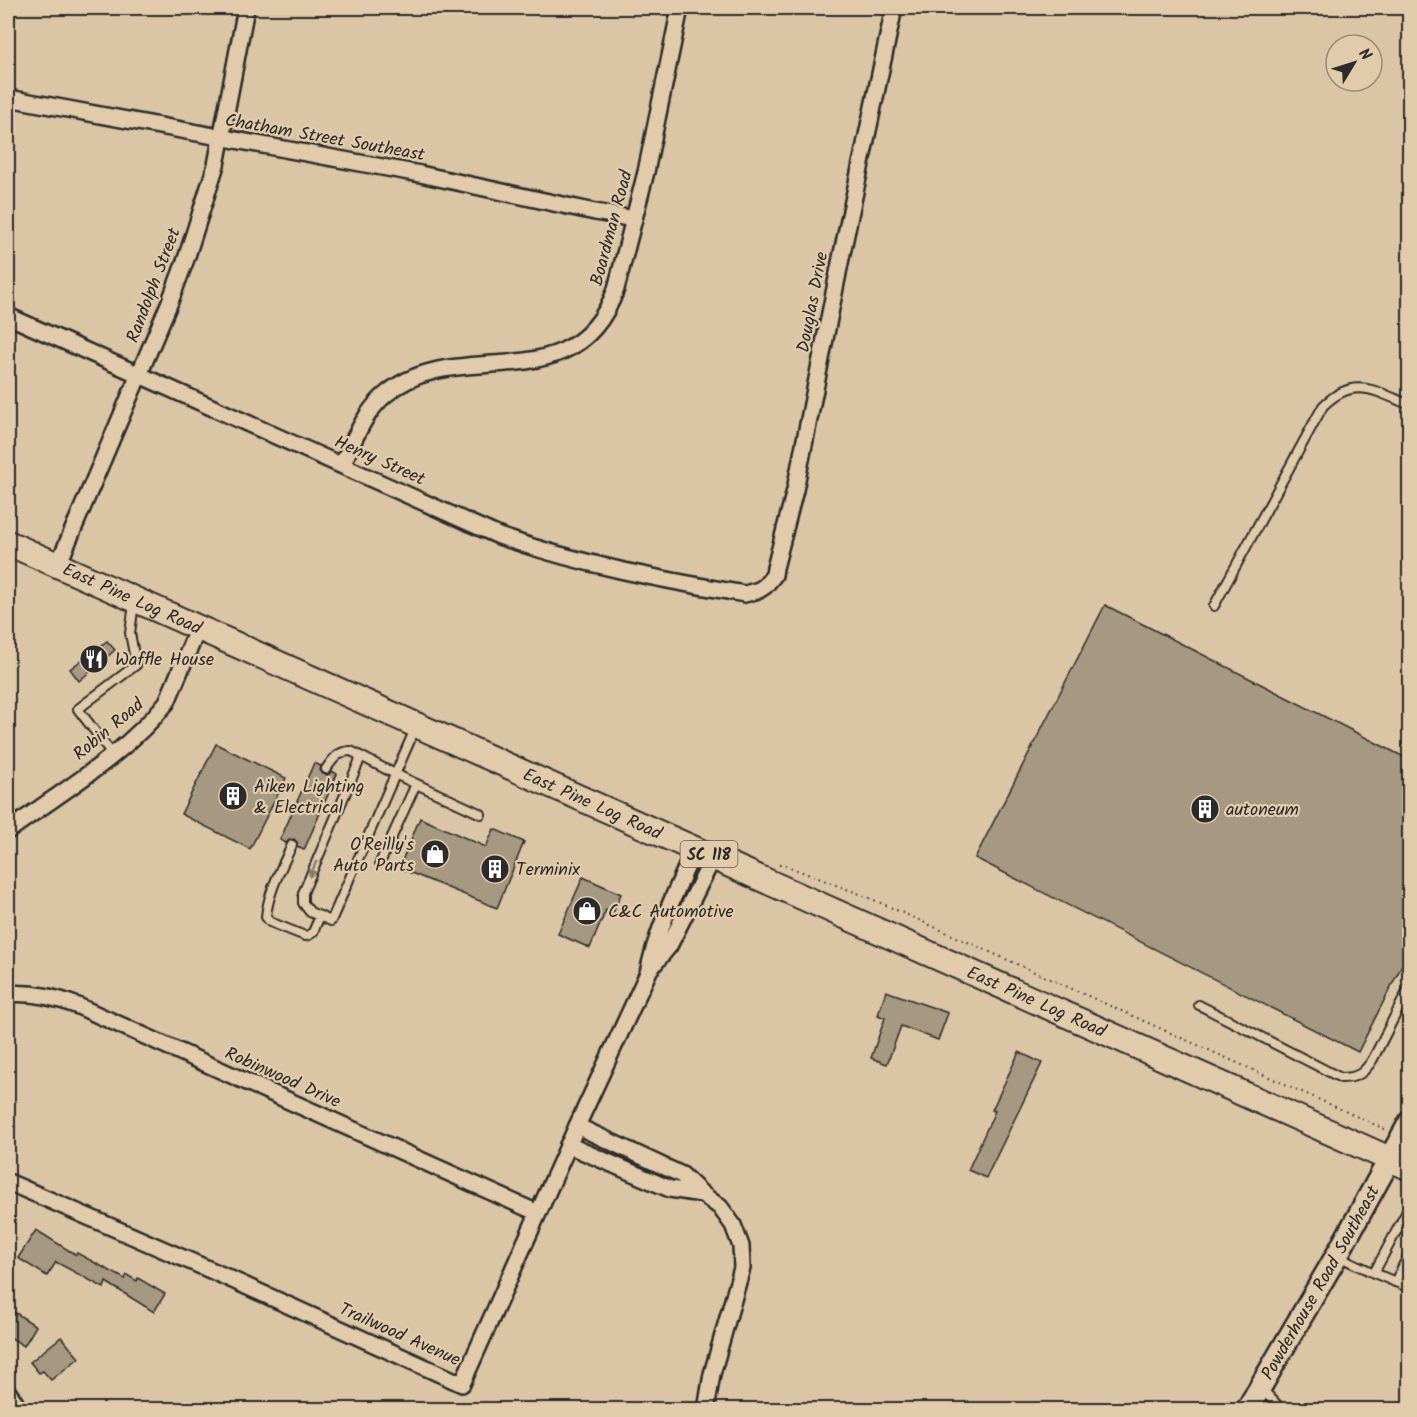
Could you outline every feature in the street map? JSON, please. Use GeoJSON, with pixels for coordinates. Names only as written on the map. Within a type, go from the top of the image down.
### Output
{"type":"FeatureCollection","features":[{"type":"Feature","properties":{"kind":"main road","name":"East Pine Log Road"},"geometry":{"type":"LineString","coordinates":[[8,543],[1400,1163]]}},
{"type":"Feature","properties":{"kind":"street","name":"Randolph Street"},"geometry":{"type":"LineString","coordinates":[[58,565],[186,259],[213,175],[246,8]]}},
{"type":"Feature","properties":{"kind":"street","name":"Boardman Road"},"geometry":{"type":"LineString","coordinates":[[342,465],[366,416],[386,393],[402,382],[433,372],[542,359],[567,349],[588,334],[597,324],[612,301],[634,219],[680,8]]}},
{"type":"Feature","properties":{"kind":"street","name":"Douglas Drive"},"geometry":{"type":"LineString","coordinates":[[752,593],[765,586],[774,575],[795,490],[849,218],[894,8]]}},
{"type":"Feature","properties":{"kind":"street","name":"Chatham Street Southeast"},"geometry":{"type":"LineString","coordinates":[[8,98],[420,174],[634,219]]}},
{"type":"Feature","properties":{"kind":"street","name":"Henry Street"},"geometry":{"type":"LineString","coordinates":[[8,315],[471,524],[528,546],[635,574],[752,593]]}},
{"type":"Feature","properties":{"kind":"street","name":"Robin Road"},"geometry":{"type":"LineString","coordinates":[[8,831],[113,755],[159,712],[167,702],[198,628]]}},
{"type":"Feature","properties":{"kind":"street","name":"Trailwood Avenue"},"geometry":{"type":"LineString","coordinates":[[648,973],[669,946],[705,852]]}},
{"type":"Feature","properties":{"kind":"street","name":"Trailwood Avenue"},"geometry":{"type":"LineString","coordinates":[[8,1182],[462,1384],[568,1145],[648,973],[668,909],[705,852]]}},
{"type":"Feature","properties":{"kind":"street","name":"Robinwood Drive"},"geometry":{"type":"LineString","coordinates":[[8,994],[36,994],[72,1003],[538,1213]]}},
{"type":"Feature","properties":{"kind":"street"},"geometry":{"type":"LineString","coordinates":[[577,1126],[682,1175],[728,1215],[738,1235],[742,1257],[739,1279],[711,1374],[706,1410]]}},
{"type":"Feature","properties":{"kind":"street","name":"Powderhouse Road Southeast"},"geometry":{"type":"LineString","coordinates":[[1247,1410],[1337,1255],[1400,1163],[1406,1129]]}},
{"type":"Feature","properties":{"kind":"street"},"geometry":{"type":"LineString","coordinates":[[568,1145],[670,1190],[702,1194]]}},
{"type":"Feature","properties":{"kind":"street"},"geometry":{"type":"LineString","coordinates":[[8,1392],[21,1410]]}},
{"type":"Feature","properties":{"kind":"lane"},"geometry":{"type":"LineString","coordinates":[[1214,606],[1323,406],[1335,394],[1350,388],[1369,389],[1410,405]]}},
{"type":"Feature","properties":{"kind":"lane"},"geometry":{"type":"LineString","coordinates":[[113,755],[78,709],[136,665],[130,633],[135,599]]}},
{"type":"Feature","properties":{"kind":"lane"},"geometry":{"type":"LineString","coordinates":[[362,758],[303,893],[303,903],[310,912],[331,921],[417,724]]}},
{"type":"Feature","properties":{"kind":"lane"},"geometry":{"type":"LineString","coordinates":[[326,769],[334,757],[343,751],[351,751],[481,814]]}},
{"type":"Feature","properties":{"kind":"lane"},"geometry":{"type":"LineString","coordinates":[[380,863],[416,784]]}},
{"type":"Feature","properties":{"kind":"lane"},"geometry":{"type":"LineString","coordinates":[[292,845],[272,892],[266,917],[270,922],[305,936],[313,932],[320,916]]}},
{"type":"Feature","properties":{"kind":"lane"},"geometry":{"type":"LineString","coordinates":[[1199,1005],[1341,1078],[1354,1078],[1366,1071],[1410,986]]}},
{"type":"Feature","properties":{"kind":"lane"},"geometry":{"type":"LineString","coordinates":[[1374,1273],[1406,1213],[1410,1214]]}},
{"type":"Feature","properties":{"kind":"lane"},"geometry":{"type":"LineString","coordinates":[[1337,1255],[1410,1288]]}},
{"type":"Feature","properties":{"kind":"lane"},"geometry":{"type":"LineString","coordinates":[[1395,1282],[1408,1256]]}},
{"type":"Feature","properties":{"kind":"lane"},"geometry":{"type":"LineString","coordinates":[[1260,1388],[1282,1410]]}},
{"type":"Feature","properties":{"kind":"path"},"geometry":{"type":"LineString","coordinates":[[773,866],[784,865],[843,886],[1406,1129]]}},
{"type":"Feature","properties":{"kind":"building","name":"autoneum"},"geometry":{"type":"Polygon","coordinates":[[[1105,605],[1410,760],[1410,949],[1358,1052],[975,858],[1105,605]]]}},
{"type":"Feature","properties":{"kind":"building","name":"Waffle House"},"geometry":{"type":"Polygon","coordinates":[[[107,641],[115,650],[79,681],[70,669],[107,641]]]}},
{"type":"Feature","properties":{"kind":"building","name":"Aiken Lighting & Electrical"},"geometry":{"type":"Polygon","coordinates":[[[216,744],[286,778],[250,849],[181,814],[216,744]]]}},
{"type":"Feature","properties":{"kind":"building"},"geometry":{"type":"Polygon","coordinates":[[[314,763],[321,766],[320,771],[323,774],[328,775],[332,771],[337,774],[304,850],[297,847],[294,839],[286,843],[280,840],[314,763]]]}},
{"type":"Feature","properties":{"kind":"building"},"geometry":{"type":"Polygon","coordinates":[[[420,818],[486,847],[494,829],[524,842],[497,908],[399,868],[420,818]]]}},
{"type":"Feature","properties":{"kind":"building","name":"C&C Automotive"},"geometry":{"type":"Polygon","coordinates":[[[583,877],[621,894],[613,913],[606,910],[590,948],[558,934],[583,877]]]}},
{"type":"Feature","properties":{"kind":"building"},"geometry":{"type":"Polygon","coordinates":[[[886,991],[948,1013],[938,1040],[901,1026],[887,1064],[871,1058],[885,1018],[878,1015],[886,991]]]}},
{"type":"Feature","properties":{"kind":"building"},"geometry":{"type":"Polygon","coordinates":[[[1019,1052],[1042,1063],[986,1178],[968,1170],[1019,1052]]]}},
{"type":"Feature","properties":{"kind":"building"},"geometry":{"type":"Polygon","coordinates":[[[36,1230],[76,1255],[77,1253],[125,1279],[127,1275],[137,1281],[138,1278],[165,1294],[154,1312],[106,1282],[104,1288],[56,1262],[47,1276],[18,1258],[36,1230]]]}},
{"type":"Feature","properties":{"kind":"building"},"geometry":{"type":"Polygon","coordinates":[[[8,1308],[36,1326],[24,1346],[8,1336],[8,1308]]]}},
{"type":"Feature","properties":{"kind":"building"},"geometry":{"type":"Polygon","coordinates":[[[61,1337],[79,1358],[51,1380],[43,1371],[39,1373],[30,1362],[61,1337]]]}},
{"type":"Feature","properties":{"kind":"place","name":"Waffle House"},"geometry":{"type":"Point","coordinates":[94,659]}},
{"type":"Feature","properties":{"kind":"place","name":"Aiken Lighting & Electrical"},"geometry":{"type":"Point","coordinates":[233,796]}},
{"type":"Feature","properties":{"kind":"place","name":"autoneum"},"geometry":{"type":"Point","coordinates":[1205,809]}},
{"type":"Feature","properties":{"kind":"place","name":"O'Reilly's Auto Parts"},"geometry":{"type":"Point","coordinates":[435,854]}},
{"type":"Feature","properties":{"kind":"place","name":"Terminix"},"geometry":{"type":"Point","coordinates":[495,869]}},
{"type":"Feature","properties":{"kind":"place","name":"C&C Automotive"},"geometry":{"type":"Point","coordinates":[587,911]}}]}
